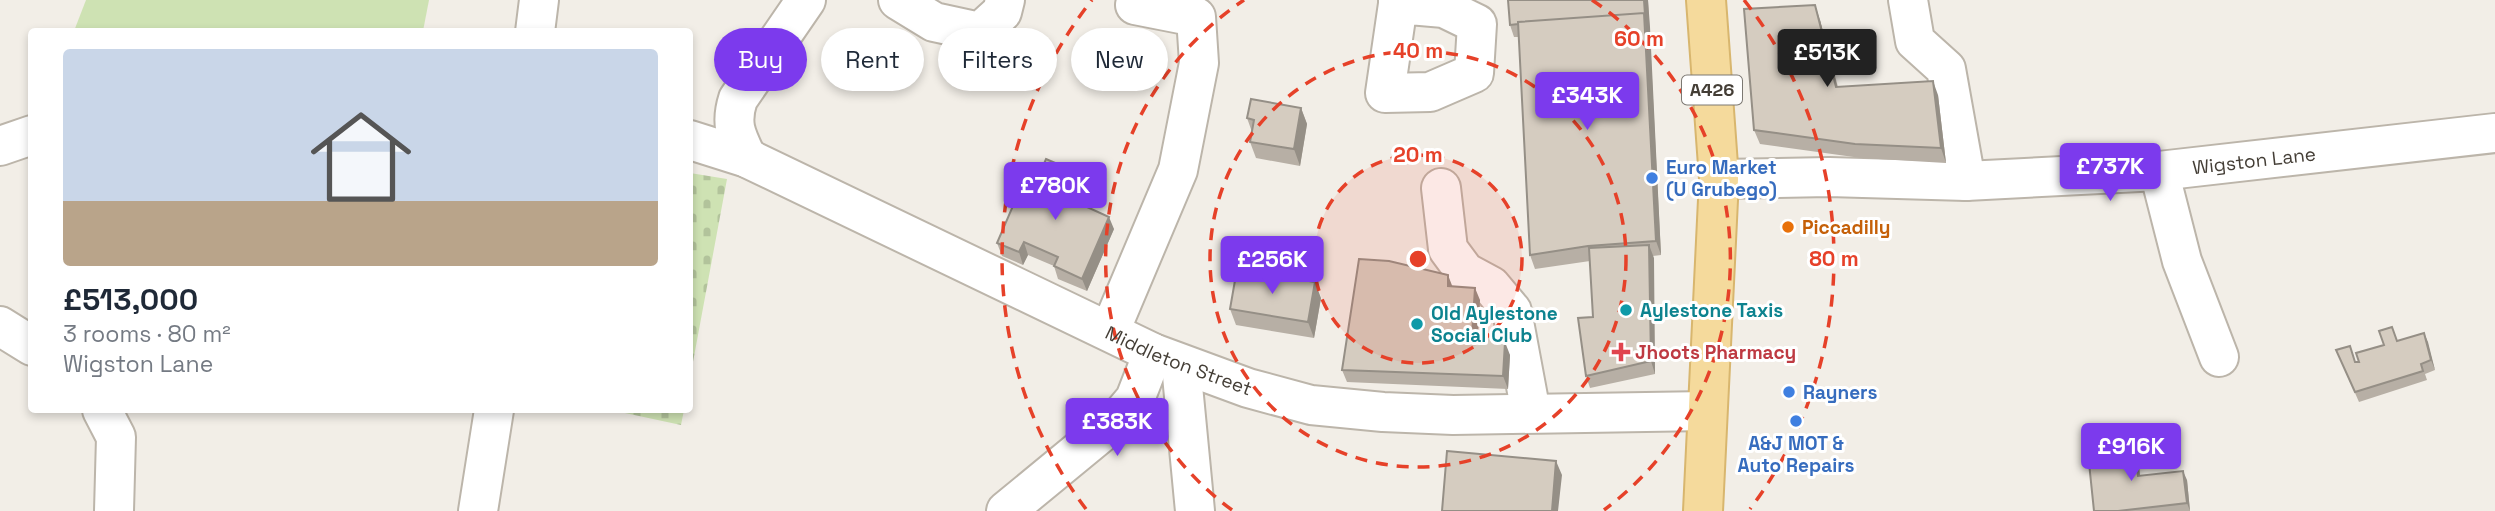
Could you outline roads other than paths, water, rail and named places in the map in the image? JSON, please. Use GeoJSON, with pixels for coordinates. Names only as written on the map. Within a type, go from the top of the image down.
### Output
{"type":"FeatureCollection","features":[{"type":"Feature","properties":{"kind":"main road","name":"A426"},"geometry":{"type":"LineString","coordinates":[[1703,511],[1719,179],[1706,0]]}},
{"type":"Feature","properties":{"kind":"street"},"geometry":{"type":"LineString","coordinates":[[536,28],[539,0]]}},
{"type":"Feature","properties":{"kind":"street"},"geometry":{"type":"LineString","coordinates":[[747,158],[734,127],[733,114],[738,99],[806,0]]}},
{"type":"Feature","properties":{"kind":"street"},"geometry":{"type":"LineString","coordinates":[[898,0],[934,22],[980,32],[1002,12],[1004,0]]}},
{"type":"Feature","properties":{"kind":"street"},"geometry":{"type":"LineString","coordinates":[[1908,0],[1915,41],[1946,69],[1966,181]]}},
{"type":"Feature","properties":{"kind":"street"},"geometry":{"type":"LineString","coordinates":[[1398,2],[1444,8],[1476,24],[1474,74],[1430,92],[1385,93],[1398,2]]}},
{"type":"Feature","properties":{"kind":"street"},"geometry":{"type":"LineString","coordinates":[[1110,331],[1178,170],[1199,62],[1196,18],[1135,5]]}},
{"type":"Feature","properties":{"kind":"street","name":"Wigston Lane"},"geometry":{"type":"LineString","coordinates":[[1719,179],[1829,177],[1966,181],[2159,171],[2495,133]]}},
{"type":"Feature","properties":{"kind":"street"},"geometry":{"type":"LineString","coordinates":[[0,146],[28,136]]}},
{"type":"Feature","properties":{"kind":"street","name":"Middleton Street"},"geometry":{"type":"LineString","coordinates":[[693,141],[747,158],[1167,359],[1248,388],[1311,405],[1418,414],[1707,411]]}},
{"type":"Feature","properties":{"kind":"street"},"geometry":{"type":"LineString","coordinates":[[2159,171],[2182,261],[2219,356]]}},
{"type":"Feature","properties":{"kind":"street"},"geometry":{"type":"LineString","coordinates":[[1441,188],[1448,249],[1465,272],[1491,286],[1512,311],[1531,413]]}},
{"type":"Feature","properties":{"kind":"street"},"geometry":{"type":"LineString","coordinates":[[0,326],[28,344]]}},
{"type":"Feature","properties":{"kind":"street"},"geometry":{"type":"LineString","coordinates":[[1006,511],[1119,418],[1167,359]]}},
{"type":"Feature","properties":{"kind":"street"},"geometry":{"type":"LineString","coordinates":[[1167,359],[1195,511]]}},
{"type":"Feature","properties":{"kind":"street"},"geometry":{"type":"LineString","coordinates":[[104,413],[116,437],[114,511]]}},
{"type":"Feature","properties":{"kind":"street"},"geometry":{"type":"LineString","coordinates":[[478,511],[494,413]]}},
{"type":"Feature","properties":{"kind":"place","name":"Euro Market (U Grubego)"},"geometry":{"type":"Point","coordinates":[1652,178]}},
{"type":"Feature","properties":{"kind":"place","name":"Piccadilly"},"geometry":{"type":"Point","coordinates":[1788,227]}},
{"type":"Feature","properties":{"kind":"place","name":"Aylestone Taxis"},"geometry":{"type":"Point","coordinates":[1626,310]}},
{"type":"Feature","properties":{"kind":"place","name":"Old Aylestone Social Club"},"geometry":{"type":"Point","coordinates":[1417,324]}},
{"type":"Feature","properties":{"kind":"place","name":"Jhoots Pharmacy"},"geometry":{"type":"Point","coordinates":[1621,352]}},
{"type":"Feature","properties":{"kind":"place","name":"Rayners"},"geometry":{"type":"Point","coordinates":[1789,392]}},
{"type":"Feature","properties":{"kind":"place","name":"A&J MOT & Auto Repairs"},"geometry":{"type":"Point","coordinates":[1796,421]}}]}
